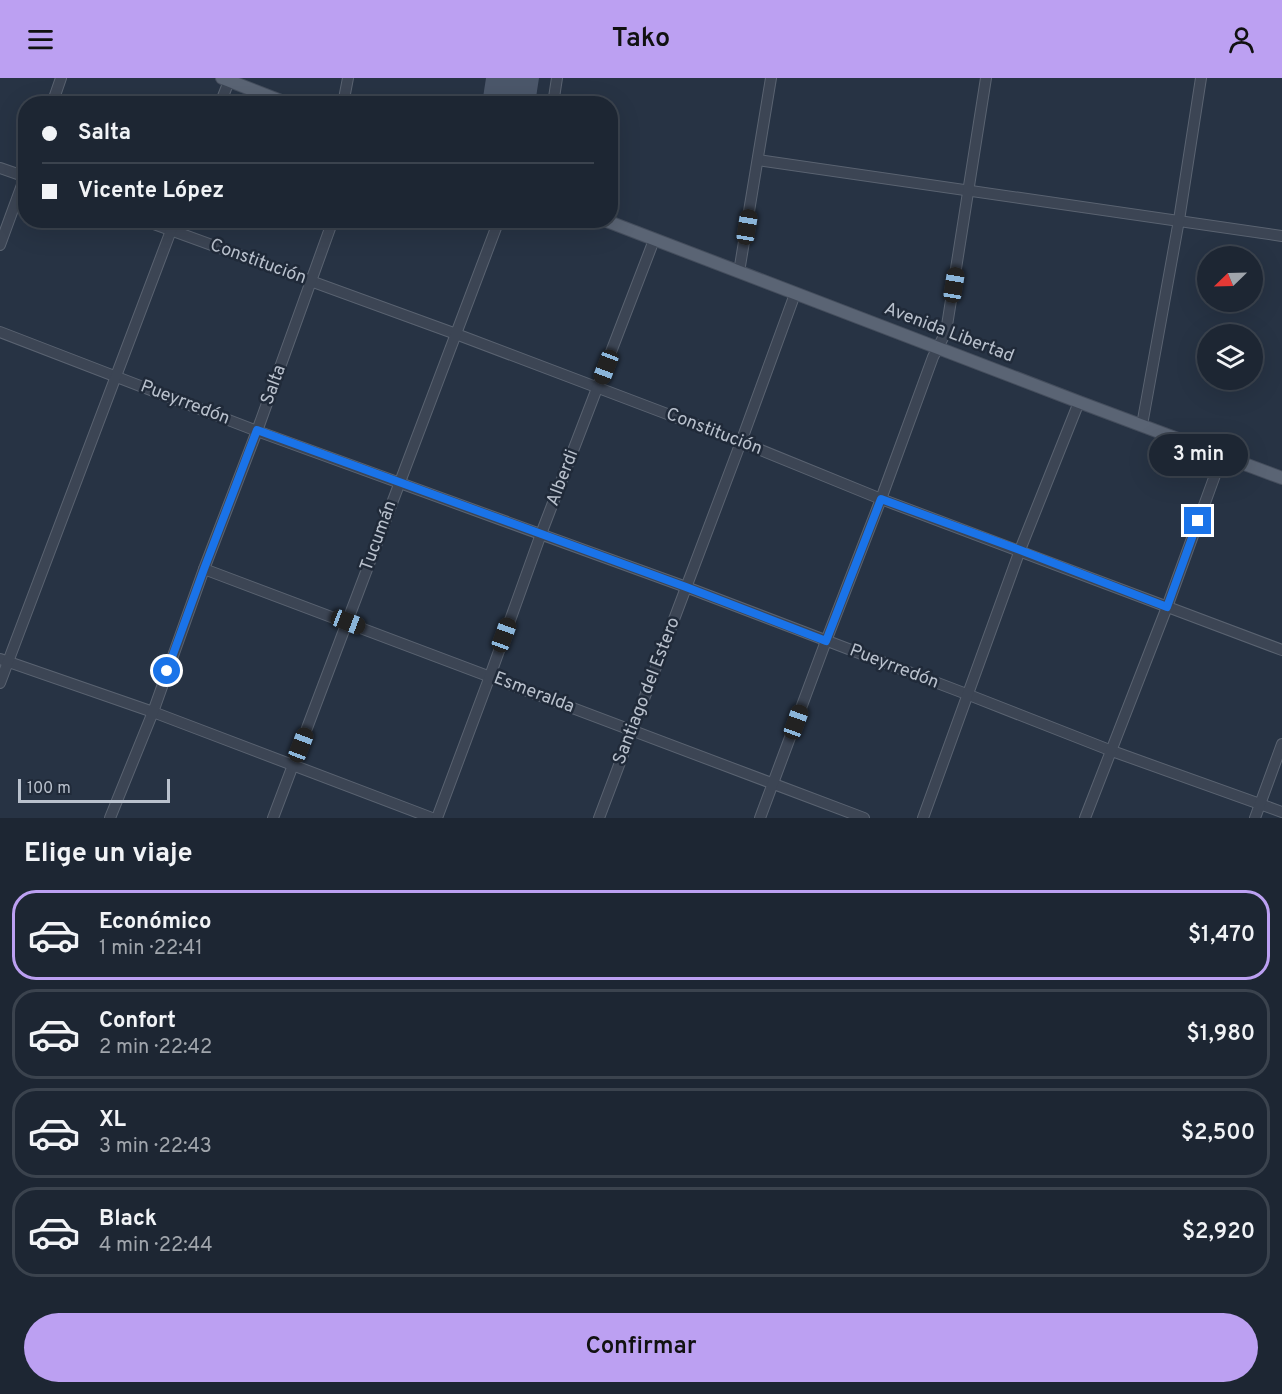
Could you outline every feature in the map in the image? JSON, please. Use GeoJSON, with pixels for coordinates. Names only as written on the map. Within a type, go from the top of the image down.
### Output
{"type":"FeatureCollection","features":[{"type":"Feature","properties":{"kind":"main road"},"geometry":{"type":"LineString","coordinates":[[226,79],[269,96]]}},
{"type":"Feature","properties":{"kind":"main road","name":"Avenida Libertad"},"geometry":{"type":"LineString","coordinates":[[618,226],[1282,478]]}},
{"type":"Feature","properties":{"kind":"street"},"geometry":{"type":"LineString","coordinates":[[55,96],[61,78]]}},
{"type":"Feature","properties":{"kind":"street"},"geometry":{"type":"LineString","coordinates":[[345,96],[348,78]]}},
{"type":"Feature","properties":{"kind":"street"},"geometry":{"type":"LineString","coordinates":[[554,96],[557,78]]}},
{"type":"Feature","properties":{"kind":"street"},"geometry":{"type":"LineString","coordinates":[[739,272],[771,78]]}},
{"type":"Feature","properties":{"kind":"street"},"geometry":{"type":"LineString","coordinates":[[760,818],[937,348],[946,332],[986,78]]}},
{"type":"Feature","properties":{"kind":"street"},"geometry":{"type":"LineString","coordinates":[[1142,425],[1179,220],[1201,78]]}},
{"type":"Feature","properties":{"kind":"street"},"geometry":{"type":"LineString","coordinates":[[222,96],[226,79]]}},
{"type":"Feature","properties":{"kind":"street"},"geometry":{"type":"LineString","coordinates":[[758,160],[1282,236]]}},
{"type":"Feature","properties":{"kind":"street"},"geometry":{"type":"LineString","coordinates":[[0,168],[18,174]]}},
{"type":"Feature","properties":{"kind":"street"},"geometry":{"type":"LineString","coordinates":[[0,245],[18,195]]}},
{"type":"Feature","properties":{"kind":"street"},"geometry":{"type":"LineString","coordinates":[[0,683],[4,661],[171,228]]}},
{"type":"Feature","properties":{"kind":"street","name":"Constitución"},"geometry":{"type":"LineString","coordinates":[[177,228],[741,442],[881,499],[1282,650]]}},
{"type":"Feature","properties":{"kind":"street","name":"Salta"},"geometry":{"type":"LineString","coordinates":[[110,818],[153,712],[330,228]]}},
{"type":"Feature","properties":{"kind":"street","name":"Tucumán"},"geometry":{"type":"LineString","coordinates":[[273,818],[496,228]]}},
{"type":"Feature","properties":{"kind":"street","name":"Alberdi"},"geometry":{"type":"LineString","coordinates":[[434,818],[490,676],[541,534],[654,240]]}},
{"type":"Feature","properties":{"kind":"street","name":"Santiago del Estero"},"geometry":{"type":"LineString","coordinates":[[599,818],[795,294]]}},
{"type":"Feature","properties":{"kind":"street","name":"Pueyrredón"},"geometry":{"type":"LineString","coordinates":[[0,332],[399,483],[686,587],[1112,751],[1282,812]]}},
{"type":"Feature","properties":{"kind":"street"},"geometry":{"type":"LineString","coordinates":[[923,818],[1020,550],[1079,402]]}},
{"type":"Feature","properties":{"kind":"street"},"geometry":{"type":"LineString","coordinates":[[1085,818],[1167,607],[1222,456]]}},
{"type":"Feature","properties":{"kind":"street","name":"Esmeralda"},"geometry":{"type":"LineString","coordinates":[[204,569],[864,818]]}},
{"type":"Feature","properties":{"kind":"street"},"geometry":{"type":"LineString","coordinates":[[4,661],[153,712],[434,818]]}},
{"type":"Feature","properties":{"kind":"street"},"geometry":{"type":"LineString","coordinates":[[1255,818],[1282,744]]}},
{"type":"Feature","properties":{"kind":"building"},"geometry":{"type":"Polygon","coordinates":[[[486,78],[539,78],[536,96],[483,96],[486,78]]]}},
{"type":"Feature","properties":{"kind":"route"},"geometry":{"type":"LineString","coordinates":[[167,671],[257,430],[686,587],[826,641],[881,499],[1167,607],[1198,521]]}}]}
